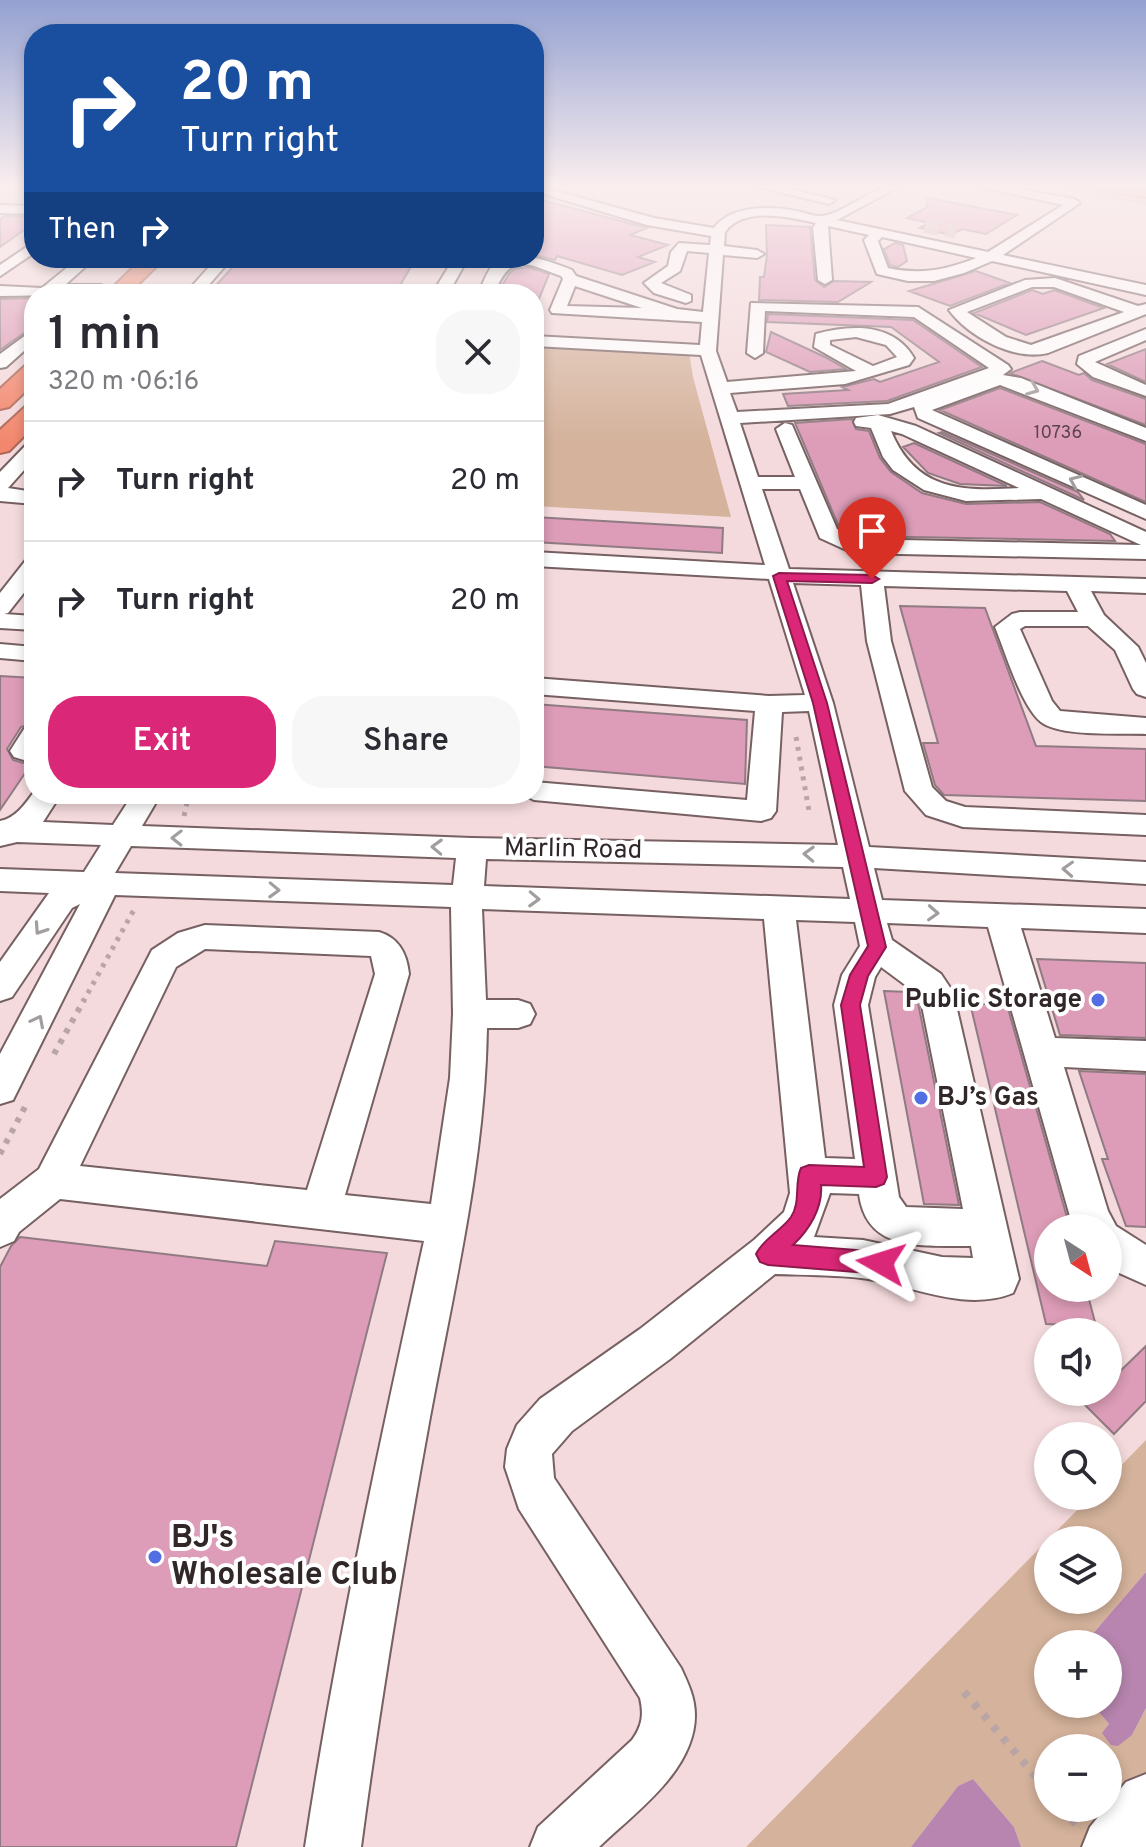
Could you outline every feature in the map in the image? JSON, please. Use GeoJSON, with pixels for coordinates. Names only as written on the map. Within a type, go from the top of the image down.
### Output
{"type":"FeatureCollection","features":[{"type":"Feature","properties":{"kind":"highway"},"geometry":{"type":"LineString","coordinates":[[0,402],[24,378]]}},
{"type":"Feature","properties":{"kind":"highway"},"geometry":{"type":"LineString","coordinates":[[0,445],[22,420]]}},
{"type":"Feature","properties":{"kind":"street"},"geometry":{"type":"LineString","coordinates":[[561,271],[567,273],[570,279],[675,314]]}},
{"type":"Feature","properties":{"kind":"street"},"geometry":{"type":"LineString","coordinates":[[670,271],[651,283],[664,292],[729,307]]}},
{"type":"Feature","properties":{"kind":"street"},"geometry":{"type":"LineString","coordinates":[[722,271],[740,354],[721,388],[820,703],[877,947],[929,983],[936,992],[998,1279],[942,1277],[863,1259],[768,1254]]}},
{"type":"Feature","properties":{"kind":"street"},"geometry":{"type":"LineString","coordinates":[[824,271],[825,280]]}},
{"type":"Feature","properties":{"kind":"street"},"geometry":{"type":"LineString","coordinates":[[888,271],[899,277],[951,271]]}},
{"type":"Feature","properties":{"kind":"street"},"geometry":{"type":"LineString","coordinates":[[1042,271],[1142,310]]}},
{"type":"Feature","properties":{"kind":"street"},"geometry":{"type":"LineString","coordinates":[[1142,310],[1030,352],[1014,348],[958,313],[962,307],[1030,283],[1062,277],[1146,290]]}},
{"type":"Feature","properties":{"kind":"street"},"geometry":{"type":"LineString","coordinates":[[570,279],[558,310],[675,314],[729,307],[918,312],[1002,369],[890,409],[733,425]]}},
{"type":"Feature","properties":{"kind":"street"},"geometry":{"type":"LineString","coordinates":[[0,291],[24,291]]}},
{"type":"Feature","properties":{"kind":"street"},"geometry":{"type":"LineString","coordinates":[[729,307],[740,354]]}},
{"type":"Feature","properties":{"kind":"street"},"geometry":{"type":"LineString","coordinates":[[1146,334],[1085,360],[1099,373],[1146,391]]}},
{"type":"Feature","properties":{"kind":"street"},"geometry":{"type":"LineString","coordinates":[[3,358],[24,342]]}},
{"type":"Feature","properties":{"kind":"street"},"geometry":{"type":"LineString","coordinates":[[544,342],[740,354],[816,382]]}},
{"type":"Feature","properties":{"kind":"street"},"geometry":{"type":"LineString","coordinates":[[3,358],[24,365]]}},
{"type":"Feature","properties":{"kind":"street"},"geometry":{"type":"LineString","coordinates":[[721,388],[816,382],[871,372]]}},
{"type":"Feature","properties":{"kind":"street"},"geometry":{"type":"LineString","coordinates":[[1146,435],[1015,382],[998,379],[922,408],[925,414],[1146,513]]}},
{"type":"Feature","properties":{"kind":"street"},"geometry":{"type":"LineString","coordinates":[[733,425],[785,429],[800,423],[878,421],[909,430],[1146,540]]}},
{"type":"Feature","properties":{"kind":"street"},"geometry":{"type":"LineString","coordinates":[[878,421],[898,465],[930,484],[947,491],[978,496],[1044,493]]}},
{"type":"Feature","properties":{"kind":"street"},"geometry":{"type":"LineString","coordinates":[[785,429],[828,533],[853,546],[1146,552]]}},
{"type":"Feature","properties":{"kind":"street"},"geometry":{"type":"LineString","coordinates":[[0,484],[24,459]]}},
{"type":"Feature","properties":{"kind":"street"},"geometry":{"type":"LineString","coordinates":[[751,483],[809,483]]}},
{"type":"Feature","properties":{"kind":"street"},"geometry":{"type":"LineString","coordinates":[[0,492],[4,496],[24,497]]}},
{"type":"Feature","properties":{"kind":"street"},"geometry":{"type":"LineString","coordinates":[[989,549],[1004,582]]}},
{"type":"Feature","properties":{"kind":"street"},"geometry":{"type":"LineString","coordinates":[[544,560],[779,575],[1146,586]]}},
{"type":"Feature","properties":{"kind":"street"},"geometry":{"type":"LineString","coordinates":[[0,608],[24,578]]}},
{"type":"Feature","properties":{"kind":"street"},"geometry":{"type":"LineString","coordinates":[[872,579],[879,641],[919,791],[929,804],[948,813],[976,818],[1146,825]]}},
{"type":"Feature","properties":{"kind":"street"},"geometry":{"type":"LineString","coordinates":[[1075,584],[1094,619],[1126,647],[1146,689]]}},
{"type":"Feature","properties":{"kind":"street"},"geometry":{"type":"LineString","coordinates":[[1094,619],[1020,619],[1011,622],[1007,629],[1040,703],[1051,717],[1066,722],[1146,726]]}},
{"type":"Feature","properties":{"kind":"street"},"geometry":{"type":"LineString","coordinates":[[0,621],[24,622]]}},
{"type":"Feature","properties":{"kind":"street"},"geometry":{"type":"LineString","coordinates":[[0,651],[24,653]]}},
{"type":"Feature","properties":{"kind":"street"},"geometry":{"type":"LineString","coordinates":[[544,687],[769,704],[820,703]]}},
{"type":"Feature","properties":{"kind":"street"},"geometry":{"type":"LineString","coordinates":[[544,792],[761,811],[769,704]]}},
{"type":"Feature","properties":{"kind":"street"},"geometry":{"type":"LineString","coordinates":[[4,834],[33,815],[40,804]]}},
{"type":"Feature","properties":{"kind":"street"},"geometry":{"type":"LineString","coordinates":[[0,988],[61,900],[93,883],[141,804]]}},
{"type":"Feature","properties":{"kind":"street","name":"Marlin Road"},"geometry":{"type":"LineString","coordinates":[[4,834],[856,857],[1146,873]]}},
{"type":"Feature","properties":{"kind":"street"},"geometry":{"type":"LineString","coordinates":[[339,892],[347,844]]}},
{"type":"Feature","properties":{"kind":"street"},"geometry":{"type":"LineString","coordinates":[[333,1847],[349,1734],[387,1527],[448,1225],[468,1078],[470,1014],[466,896],[472,848]]}},
{"type":"Feature","properties":{"kind":"street","name":"Marlin Road"},"geometry":{"type":"LineString","coordinates":[[0,880],[1146,921]]}},
{"type":"Feature","properties":{"kind":"street"},"geometry":{"type":"LineString","coordinates":[[15,1094],[96,904],[99,895],[93,883]]}},
{"type":"Feature","properties":{"kind":"street"},"geometry":{"type":"LineString","coordinates":[[558,1847],[651,1759],[664,1742],[671,1718],[663,1686],[536,1492],[528,1473],[527,1453],[538,1434],[556,1415],[655,1344],[768,1254],[801,1223],[810,1193],[809,1175],[779,907]]}},
{"type":"Feature","properties":{"kind":"street"},"geometry":{"type":"LineString","coordinates":[[1001,916],[1089,1214]]}},
{"type":"Feature","properties":{"kind":"street"},"geometry":{"type":"LineString","coordinates":[[0,1228],[5,1219],[53,1181],[164,959],[176,949],[205,937],[379,944],[391,957],[392,974],[321,1210]]}},
{"type":"Feature","properties":{"kind":"street"},"geometry":{"type":"LineString","coordinates":[[877,947],[859,975],[851,1005],[880,1202],[892,1221],[904,1226],[988,1228]]}},
{"type":"Feature","properties":{"kind":"street"},"geometry":{"type":"LineString","coordinates":[[470,1014],[518,1014]]}},
{"type":"Feature","properties":{"kind":"street"},"geometry":{"type":"LineString","coordinates":[[1042,1052],[1146,1056]]}},
{"type":"Feature","properties":{"kind":"street"},"geometry":{"type":"LineString","coordinates":[[809,1175],[876,1177]]}},
{"type":"Feature","properties":{"kind":"street"},"geometry":{"type":"LineString","coordinates":[[53,1181],[448,1225]]}},
{"type":"Feature","properties":{"kind":"street"},"geometry":{"type":"LineString","coordinates":[[1122,1254],[1146,1265]]}},
{"type":"Feature","properties":{"kind":"street"},"geometry":{"type":"LineString","coordinates":[[1110,1847],[1146,1802]]}},
{"type":"Feature","properties":{"kind":"path"},"geometry":{"type":"LineString","coordinates":[[793,726],[809,811]]}},
{"type":"Feature","properties":{"kind":"path"},"geometry":{"type":"LineString","coordinates":[[180,824],[186,804]]}},
{"type":"Feature","properties":{"kind":"path"},"geometry":{"type":"LineString","coordinates":[[51,1059],[140,896]]}},
{"type":"Feature","properties":{"kind":"path"},"geometry":{"type":"LineString","coordinates":[[0,1154],[15,1094]]}},
{"type":"Feature","properties":{"kind":"path"},"geometry":{"type":"LineString","coordinates":[[964,1692],[1034,1774]]}},
{"type":"Feature","properties":{"kind":"shaded area"},"geometry":{"type":"Polygon","coordinates":[[[544,345],[689,352],[731,517],[544,507],[544,345]]]}},
{"type":"Feature","properties":{"kind":"shaded area"},"geometry":{"type":"Polygon","coordinates":[[[1146,1440],[1146,1572],[1122,1600],[1122,1526],[1062,1526],[1077,1510],[1122,1510],[1122,1465],[1146,1440]]]}},
{"type":"Feature","properties":{"kind":"shaded area"},"geometry":{"type":"Polygon","coordinates":[[[1034,1554],[1034,1614],[1110,1614],[1096,1630],[1034,1630],[1034,1718],[1104,1718],[1109,1724],[1132,1735],[1146,1708],[1146,1778],[1122,1807],[1122,1734],[1034,1734],[1034,1822],[1110,1822],[1089,1847],[1021,1847],[1014,1827],[973,1779],[958,1786],[911,1847],[746,1847],[1034,1554]]]}},
{"type":"Feature","properties":{"kind":"shaded area"},"geometry":{"type":"Polygon","coordinates":[[[1146,1572],[1146,1708],[1132,1735],[1122,1743],[1122,1734],[1102,1733],[1109,1724],[1104,1718],[1122,1718],[1122,1630],[1096,1630],[1110,1614],[1122,1614],[1122,1600],[1146,1572]]]}},
{"type":"Feature","properties":{"kind":"shaded area"},"geometry":{"type":"Polygon","coordinates":[[[973,1779],[1014,1827],[1021,1847],[911,1847],[958,1786],[973,1779]]]}},
{"type":"Feature","properties":{"kind":"building"},"geometry":{"type":"Polygon","coordinates":[[[229,271],[408,271],[401,284],[217,284],[229,271]]]}},
{"type":"Feature","properties":{"kind":"building"},"geometry":{"type":"Polygon","coordinates":[[[512,271],[541,271],[549,274],[544,286],[544,284],[503,284],[512,271]]]}},
{"type":"Feature","properties":{"kind":"building"},"geometry":{"type":"Polygon","coordinates":[[[609,271],[632,271],[622,275],[609,271]]]}},
{"type":"Feature","properties":{"kind":"building"},"geometry":{"type":"Polygon","coordinates":[[[765,271],[814,271],[815,280],[824,287],[834,281],[871,282],[838,302],[759,300],[760,277],[764,277],[765,271]]]}},
{"type":"Feature","properties":{"kind":"building"},"geometry":{"type":"Polygon","coordinates":[[[975,271],[1010,283],[950,306],[909,291],[975,271]]]}},
{"type":"Feature","properties":{"kind":"building"},"geometry":{"type":"Polygon","coordinates":[[[1032,290],[1043,294],[1054,290],[1104,308],[1026,335],[974,313],[1032,290]]]}},
{"type":"Feature","properties":{"kind":"building"},"geometry":{"type":"Polygon","coordinates":[[[24,298],[24,333],[0,350],[0,299],[24,298]]]}},
{"type":"Feature","properties":{"kind":"building"},"geometry":{"type":"Polygon","coordinates":[[[768,314],[913,320],[982,367],[887,401],[788,406],[783,394],[848,390],[842,387],[874,379],[880,382],[939,362],[891,327],[767,322],[768,314]]]}},
{"type":"Feature","properties":{"kind":"building"},"geometry":{"type":"Polygon","coordinates":[[[771,332],[846,369],[810,372],[766,352],[771,332]]]}},
{"type":"Feature","properties":{"kind":"building"},"geometry":{"type":"Polygon","coordinates":[[[1146,349],[1146,382],[1107,364],[1146,349]]]}},
{"type":"Feature","properties":{"kind":"building"},"geometry":{"type":"Polygon","coordinates":[[[1042,361],[1079,375],[1084,373],[1092,380],[1146,399],[1146,425],[1010,373],[1042,361]]]}},
{"type":"Feature","properties":{"kind":"building"},"geometry":{"type":"Polygon","coordinates":[[[1000,388],[1146,444],[1146,502],[940,410],[1000,388]]]}},
{"type":"Feature","properties":{"kind":"building"},"geometry":{"type":"Polygon","coordinates":[[[852,419],[856,429],[869,431],[880,458],[891,472],[922,493],[966,504],[1040,502],[1110,534],[1115,541],[858,536],[839,527],[795,423],[852,419]]]}},
{"type":"Feature","properties":{"kind":"building"},"geometry":{"type":"Polygon","coordinates":[[[939,433],[1078,492],[1084,500],[939,433]]]}},
{"type":"Feature","properties":{"kind":"building"},"geometry":{"type":"Polygon","coordinates":[[[914,443],[1007,486],[960,484],[928,473],[903,447],[914,443]]]}},
{"type":"Feature","properties":{"kind":"building"},"geometry":{"type":"Polygon","coordinates":[[[544,518],[723,528],[722,553],[544,543],[544,518]]]}},
{"type":"Feature","properties":{"kind":"building"},"geometry":{"type":"Polygon","coordinates":[[[900,606],[985,608],[1036,746],[1146,749],[1146,801],[944,795],[935,785],[923,743],[938,743],[900,606]]]}},
{"type":"Feature","properties":{"kind":"building"},"geometry":{"type":"Polygon","coordinates":[[[0,676],[24,677],[24,726],[7,749],[13,760],[24,763],[24,775],[0,810],[0,676]]]}},
{"type":"Feature","properties":{"kind":"building"},"geometry":{"type":"Polygon","coordinates":[[[544,705],[747,720],[745,784],[544,767],[544,705]]]}},
{"type":"Feature","properties":{"kind":"building","name":"Public Storage"},"geometry":{"type":"Polygon","coordinates":[[[1037,959],[1146,963],[1146,1038],[1060,1035],[1037,959]]]}},
{"type":"Feature","properties":{"kind":"building","name":"BJ’s Gas"},"geometry":{"type":"Polygon","coordinates":[[[884,991],[909,992],[917,998],[959,1205],[924,1204],[884,991]]]}},
{"type":"Feature","properties":{"kind":"building"},"geometry":{"type":"Polygon","coordinates":[[[970,1003],[1007,1005],[1066,1214],[1034,1214],[1034,1273],[970,1003]]]}},
{"type":"Feature","properties":{"kind":"building"},"geometry":{"type":"Polygon","coordinates":[[[1079,1071],[1146,1074],[1146,1227],[1126,1226],[1102,1159],[1108,1159],[1079,1071]]]}},
{"type":"Feature","properties":{"kind":"building","name":"BJ's Wholesale Club"},"geometry":{"type":"Polygon","coordinates":[[[20,1237],[267,1266],[275,1241],[387,1253],[236,1847],[0,1847],[0,1267],[11,1246],[20,1237]]]}},
{"type":"Feature","properties":{"kind":"building"},"geometry":{"type":"Polygon","coordinates":[[[1041,1302],[1090,1302],[1094,1318],[1045,1318],[1041,1302]]]}},
{"type":"Feature","properties":{"kind":"building"},"geometry":{"type":"Polygon","coordinates":[[[1146,1346],[1146,1401],[1122,1426],[1122,1422],[1102,1422],[1086,1406],[1122,1406],[1122,1369],[1146,1346]]]}},
{"type":"Feature","properties":{"kind":"place","name":"Public Storage"},"geometry":{"type":"Point","coordinates":[1098,1000]}},
{"type":"Feature","properties":{"kind":"place","name":"BJ’s Gas"},"geometry":{"type":"Point","coordinates":[921,1098]}},
{"type":"Feature","properties":{"kind":"place","name":"BJ's Wholesale Club"},"geometry":{"type":"Point","coordinates":[155,1557]}},
{"type":"Feature","properties":{"kind":"route"},"geometry":{"type":"LineString","coordinates":[[872,579],[779,576],[820,703],[877,947],[859,975],[851,1005],[876,1177],[809,1175],[810,1193],[801,1223],[768,1254],[863,1259],[881,1263]]}}]}
